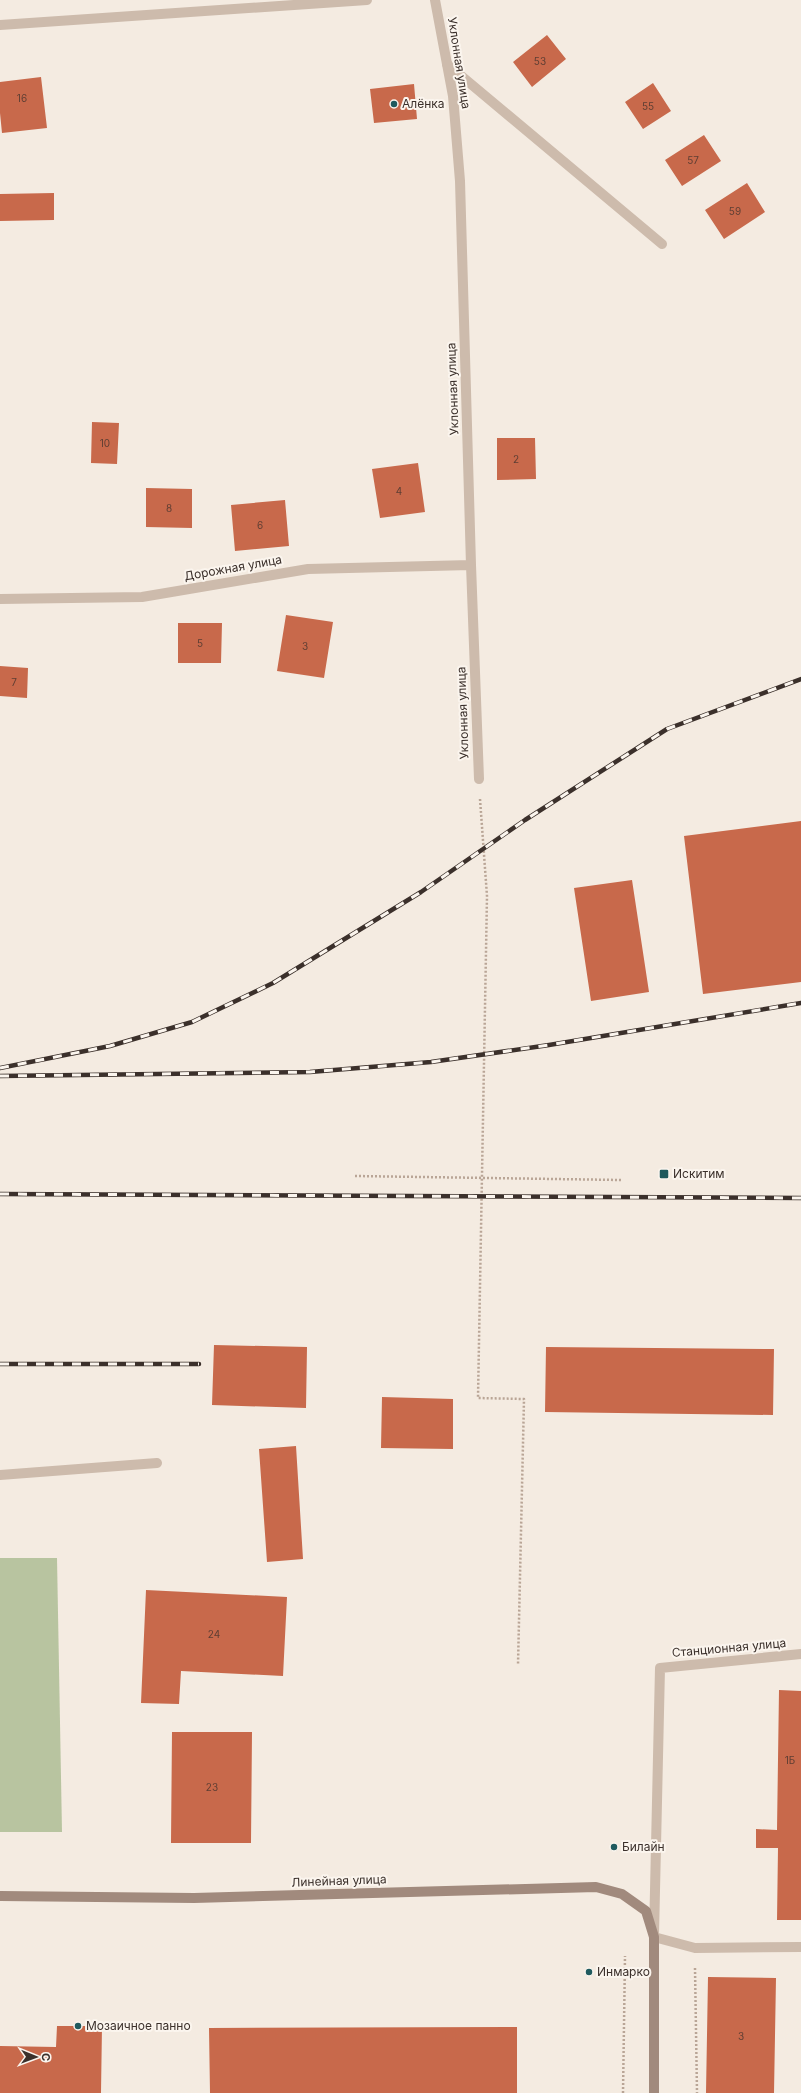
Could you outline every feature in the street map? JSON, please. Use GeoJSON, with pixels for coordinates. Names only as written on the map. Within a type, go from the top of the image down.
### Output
{"type":"FeatureCollection","features":[{"type":"Feature","properties":{"kind":"main road","name":"Линейная улица"},"geometry":{"type":"LineString","coordinates":[[0,1896],[194,1898],[596,1887],[622,1894],[646,1911],[654,1937],[654,2093]]}},
{"type":"Feature","properties":{"kind":"street"},"geometry":{"type":"LineString","coordinates":[[0,25],[367,0]]}},
{"type":"Feature","properties":{"kind":"street","name":"Уклонная улица"},"geometry":{"type":"LineString","coordinates":[[435,0],[453,96],[460,181],[470,565],[479,779]]}},
{"type":"Feature","properties":{"kind":"street"},"geometry":{"type":"LineString","coordinates":[[447,64],[662,244]]}},
{"type":"Feature","properties":{"kind":"street","name":"Дорожная улица"},"geometry":{"type":"LineString","coordinates":[[0,599],[142,597],[308,568],[470,565]]}},
{"type":"Feature","properties":{"kind":"street"},"geometry":{"type":"LineString","coordinates":[[0,1475],[158,1462]]}},
{"type":"Feature","properties":{"kind":"street","name":"Станционная улица"},"geometry":{"type":"LineString","coordinates":[[654,1937],[660,1668],[801,1654]]}},
{"type":"Feature","properties":{"kind":"street"},"geometry":{"type":"LineString","coordinates":[[654,1937],[695,1948],[801,1947]]}},
{"type":"Feature","properties":{"kind":"path"},"geometry":{"type":"LineString","coordinates":[[479,779],[487,896],[478,1398],[524,1399],[518,1665]]}},
{"type":"Feature","properties":{"kind":"path"},"geometry":{"type":"LineString","coordinates":[[356,1176],[621,1180]]}},
{"type":"Feature","properties":{"kind":"path"},"geometry":{"type":"LineString","coordinates":[[695,1948],[697,2093]]}},
{"type":"Feature","properties":{"kind":"path"},"geometry":{"type":"LineString","coordinates":[[624,2093],[625,1956]]}},
{"type":"Feature","properties":{"kind":"green space"},"geometry":{"type":"Polygon","coordinates":[[[0,1558],[57,1558],[62,1832],[0,1832],[0,1558]]]}},
{"type":"Feature","properties":{"kind":"building"},"geometry":{"type":"Polygon","coordinates":[[[547,35],[566,59],[532,87],[513,62],[547,35]]]}},
{"type":"Feature","properties":{"kind":"building"},"geometry":{"type":"Polygon","coordinates":[[[41,77],[47,128],[2,133],[0,113],[0,82],[41,77]]]}},
{"type":"Feature","properties":{"kind":"building"},"geometry":{"type":"Polygon","coordinates":[[[653,83],[671,111],[643,129],[625,102],[653,83]]]}},
{"type":"Feature","properties":{"kind":"building","name":"Алёнка"},"geometry":{"type":"Polygon","coordinates":[[[414,84],[417,119],[374,123],[370,89],[414,84]]]}},
{"type":"Feature","properties":{"kind":"building"},"geometry":{"type":"Polygon","coordinates":[[[704,135],[721,161],[682,186],[665,160],[704,135]]]}},
{"type":"Feature","properties":{"kind":"building"},"geometry":{"type":"Polygon","coordinates":[[[747,183],[765,212],[724,239],[705,210],[747,183]]]}},
{"type":"Feature","properties":{"kind":"building"},"geometry":{"type":"Polygon","coordinates":[[[54,193],[54,220],[0,221],[0,194],[54,193]]]}},
{"type":"Feature","properties":{"kind":"building"},"geometry":{"type":"Polygon","coordinates":[[[92,422],[119,423],[117,464],[91,463],[92,422]]]}},
{"type":"Feature","properties":{"kind":"building"},"geometry":{"type":"Polygon","coordinates":[[[497,438],[535,438],[536,479],[497,480],[497,438]]]}},
{"type":"Feature","properties":{"kind":"building"},"geometry":{"type":"Polygon","coordinates":[[[418,463],[425,512],[380,518],[372,469],[418,463]]]}},
{"type":"Feature","properties":{"kind":"building"},"geometry":{"type":"Polygon","coordinates":[[[146,488],[192,489],[192,528],[146,527],[146,488]]]}},
{"type":"Feature","properties":{"kind":"building"},"geometry":{"type":"Polygon","coordinates":[[[285,500],[289,546],[235,551],[231,505],[285,500]]]}},
{"type":"Feature","properties":{"kind":"building"},"geometry":{"type":"Polygon","coordinates":[[[286,615],[333,622],[324,678],[277,671],[286,615]]]}},
{"type":"Feature","properties":{"kind":"building"},"geometry":{"type":"Polygon","coordinates":[[[178,623],[222,623],[221,663],[178,663],[178,623]]]}},
{"type":"Feature","properties":{"kind":"building"},"geometry":{"type":"Polygon","coordinates":[[[0,666],[28,668],[27,698],[0,696],[0,666]]]}},
{"type":"Feature","properties":{"kind":"building"},"geometry":{"type":"Polygon","coordinates":[[[801,821],[801,982],[703,994],[684,836],[801,821]]]}},
{"type":"Feature","properties":{"kind":"building"},"geometry":{"type":"Polygon","coordinates":[[[632,880],[649,992],[591,1001],[574,888],[632,880]]]}},
{"type":"Feature","properties":{"kind":"building"},"geometry":{"type":"Polygon","coordinates":[[[214,1345],[307,1347],[306,1408],[212,1405],[214,1345]]]}},
{"type":"Feature","properties":{"kind":"building"},"geometry":{"type":"Polygon","coordinates":[[[546,1347],[774,1349],[773,1415],[545,1412],[546,1347]]]}},
{"type":"Feature","properties":{"kind":"building"},"geometry":{"type":"Polygon","coordinates":[[[382,1397],[453,1399],[453,1449],[381,1448],[382,1397]]]}},
{"type":"Feature","properties":{"kind":"building"},"geometry":{"type":"Polygon","coordinates":[[[296,1446],[303,1559],[267,1562],[259,1449],[296,1446]]]}},
{"type":"Feature","properties":{"kind":"building"},"geometry":{"type":"Polygon","coordinates":[[[146,1590],[287,1597],[283,1676],[181,1671],[179,1704],[141,1703],[146,1590]]]}},
{"type":"Feature","properties":{"kind":"building"},"geometry":{"type":"Polygon","coordinates":[[[779,1690],[801,1691],[801,1920],[777,1920],[778,1848],[756,1848],[756,1829],[777,1830],[779,1690]]]}},
{"type":"Feature","properties":{"kind":"building"},"geometry":{"type":"Polygon","coordinates":[[[172,1732],[252,1732],[251,1843],[171,1843],[172,1732]]]}},
{"type":"Feature","properties":{"kind":"building"},"geometry":{"type":"Polygon","coordinates":[[[708,1977],[776,1978],[774,2093],[706,2093],[708,1977]]]}},
{"type":"Feature","properties":{"kind":"building"},"geometry":{"type":"Polygon","coordinates":[[[57,2026],[102,2026],[101,2093],[0,2093],[0,2046],[56,2047],[57,2026]]]}},
{"type":"Feature","properties":{"kind":"building"},"geometry":{"type":"Polygon","coordinates":[[[517,2027],[517,2093],[210,2093],[209,2028],[517,2027]]]}},
{"type":"Feature","properties":{"kind":"railway"},"geometry":{"type":"LineString","coordinates":[[0,1068],[110,1046],[192,1022],[273,983],[421,892],[525,820],[667,729],[801,679]]}},
{"type":"Feature","properties":{"kind":"railway"},"geometry":{"type":"LineString","coordinates":[[0,1076],[310,1072],[431,1062],[549,1045],[801,1003]]}},
{"type":"Feature","properties":{"kind":"railway"},"geometry":{"type":"LineString","coordinates":[[0,1194],[801,1198]]}},
{"type":"Feature","properties":{"kind":"railway"},"geometry":{"type":"LineString","coordinates":[[0,1364],[199,1364]]}},
{"type":"Feature","properties":{"kind":"place","name":"Алёнка"},"geometry":{"type":"Point","coordinates":[394,104]}},
{"type":"Feature","properties":{"kind":"place","name":"Искитим"},"geometry":{"type":"Point","coordinates":[664,1174]}},
{"type":"Feature","properties":{"kind":"place","name":"Билайн"},"geometry":{"type":"Point","coordinates":[614,1847]}},
{"type":"Feature","properties":{"kind":"place","name":"Инмарко"},"geometry":{"type":"Point","coordinates":[589,1972]}},
{"type":"Feature","properties":{"kind":"place","name":"Мозаичное панно"},"geometry":{"type":"Point","coordinates":[78,2026]}}]}
